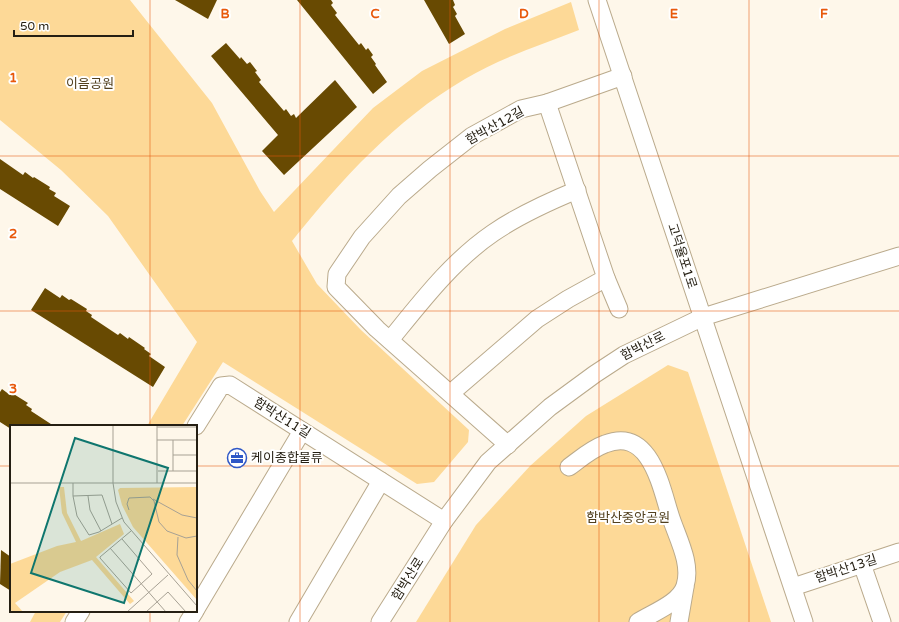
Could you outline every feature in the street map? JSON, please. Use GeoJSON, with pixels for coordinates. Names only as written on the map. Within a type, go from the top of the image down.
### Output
{"type":"FeatureCollection","features":[{"type":"Feature","properties":{"kind":"street","name":"고덕율포1로"},"geometry":{"type":"LineString","coordinates":[[597,0],[703,317]]}},
{"type":"Feature","properties":{"kind":"street","name":"함박산12길"},"geometry":{"type":"LineString","coordinates":[[508,445],[390,340],[336,287],[337,274],[362,237],[399,196],[472,136],[521,109],[547,102],[622,76]]}},
{"type":"Feature","properties":{"kind":"street"},"geometry":{"type":"LineString","coordinates":[[547,102],[606,278],[619,309]]}},
{"type":"Feature","properties":{"kind":"street"},"geometry":{"type":"LineString","coordinates":[[390,340],[431,289],[492,233],[533,209],[576,190]]}},
{"type":"Feature","properties":{"kind":"street"},"geometry":{"type":"LineString","coordinates":[[804,622],[703,317],[899,256]]}},
{"type":"Feature","properties":{"kind":"street"},"geometry":{"type":"LineString","coordinates":[[451,393],[537,319],[568,299],[606,278]]}},
{"type":"Feature","properties":{"kind":"street","name":"함박산로"},"geometry":{"type":"LineString","coordinates":[[380,622],[444,521],[488,462],[550,407],[624,354],[703,317]]}},
{"type":"Feature","properties":{"kind":"street","name":"함박산11길"},"geometry":{"type":"LineString","coordinates":[[197,425],[221,386],[230,385],[444,521]]}},
{"type":"Feature","properties":{"kind":"street"},"geometry":{"type":"LineString","coordinates":[[197,607],[302,430]]}},
{"type":"Feature","properties":{"kind":"street"},"geometry":{"type":"LineString","coordinates":[[569,467],[590,451],[618,440],[630,442],[641,448],[649,456],[658,478],[688,570],[679,622]]}},
{"type":"Feature","properties":{"kind":"street"},"geometry":{"type":"LineString","coordinates":[[298,622],[381,481]]}},
{"type":"Feature","properties":{"kind":"street","name":"함박산13길"},"geometry":{"type":"LineString","coordinates":[[792,587],[899,552]]}},
{"type":"Feature","properties":{"kind":"street"},"geometry":{"type":"LineString","coordinates":[[862,564],[882,622]]}},
{"type":"Feature","properties":{"kind":"street"},"geometry":{"type":"LineString","coordinates":[[638,622],[675,600],[685,587]]}},
{"type":"Feature","properties":{"kind":"street"},"geometry":{"type":"LineString","coordinates":[[74,622],[80,612]]}},
{"type":"Feature","properties":{"kind":"street"},"geometry":{"type":"LineString","coordinates":[[188,622],[194,612]]}},
{"type":"Feature","properties":{"kind":"green space","name":"이음공원"},"geometry":{"type":"Polygon","coordinates":[[[0,0],[130,0],[212,103],[260,191],[274,212],[373,108],[422,71],[505,29],[571,2],[579,30],[521,52],[478,71],[415,113],[350,173],[292,241],[317,284],[361,330],[469,430],[468,442],[434,482],[417,484],[223,362],[183,425],[148,425],[197,342],[108,216],[61,170],[0,120],[0,0]]]}},
{"type":"Feature","properties":{"kind":"green space","name":"함박산중앙공원"},"geometry":{"type":"Polygon","coordinates":[[[668,365],[688,372],[771,622],[416,622],[476,525],[530,466],[586,416],[668,365]]]}},
{"type":"Feature","properties":{"kind":"green space"},"geometry":{"type":"Polygon","coordinates":[[[35,612],[66,612],[60,622],[30,622],[35,612]]]}},
{"type":"Feature","properties":{"kind":"building"},"geometry":{"type":"Polygon","coordinates":[[[175,0],[217,0],[208,19],[175,0]]]}},
{"type":"Feature","properties":{"kind":"building"},"geometry":{"type":"Polygon","coordinates":[[[297,0],[331,0],[333,3],[331,5],[337,13],[335,15],[359,45],[361,43],[366,50],[368,48],[373,55],[371,57],[376,64],[375,65],[387,82],[373,94],[297,0]]]}},
{"type":"Feature","properties":{"kind":"building"},"geometry":{"type":"Polygon","coordinates":[[[424,0],[453,0],[455,5],[453,7],[457,14],[455,16],[465,34],[449,44],[424,0]]]}},
{"type":"Feature","properties":{"kind":"building"},"geometry":{"type":"Polygon","coordinates":[[[226,43],[240,59],[241,57],[247,64],[250,62],[257,71],[255,72],[261,80],[259,82],[284,111],[286,109],[291,116],[294,114],[296,118],[335,80],[357,107],[284,175],[262,151],[278,135],[211,56],[226,43]]]}},
{"type":"Feature","properties":{"kind":"building"},"geometry":{"type":"Polygon","coordinates":[[[0,159],[23,175],[25,172],[50,187],[49,189],[56,193],[54,196],[70,206],[58,226],[0,189],[0,159]]]}},
{"type":"Feature","properties":{"kind":"building"},"geometry":{"type":"Polygon","coordinates":[[[45,288],[60,298],[62,295],[69,300],[71,299],[87,309],[86,311],[92,315],[91,317],[118,335],[120,333],[128,339],[129,337],[145,348],[144,349],[151,354],[149,356],[165,367],[153,387],[31,310],[45,288]]]}},
{"type":"Feature","properties":{"kind":"building"},"geometry":{"type":"Polygon","coordinates":[[[2,389],[10,395],[12,393],[28,403],[26,405],[32,409],[31,411],[52,425],[10,425],[10,428],[0,422],[0,392],[2,389]]]}},
{"type":"Feature","properties":{"kind":"building"},"geometry":{"type":"Polygon","coordinates":[[[1,550],[10,556],[10,590],[0,584],[1,550]]]}},
{"type":"Feature","properties":{"kind":"place","name":"케이종합물류"},"geometry":{"type":"Point","coordinates":[237,458]}}]}
